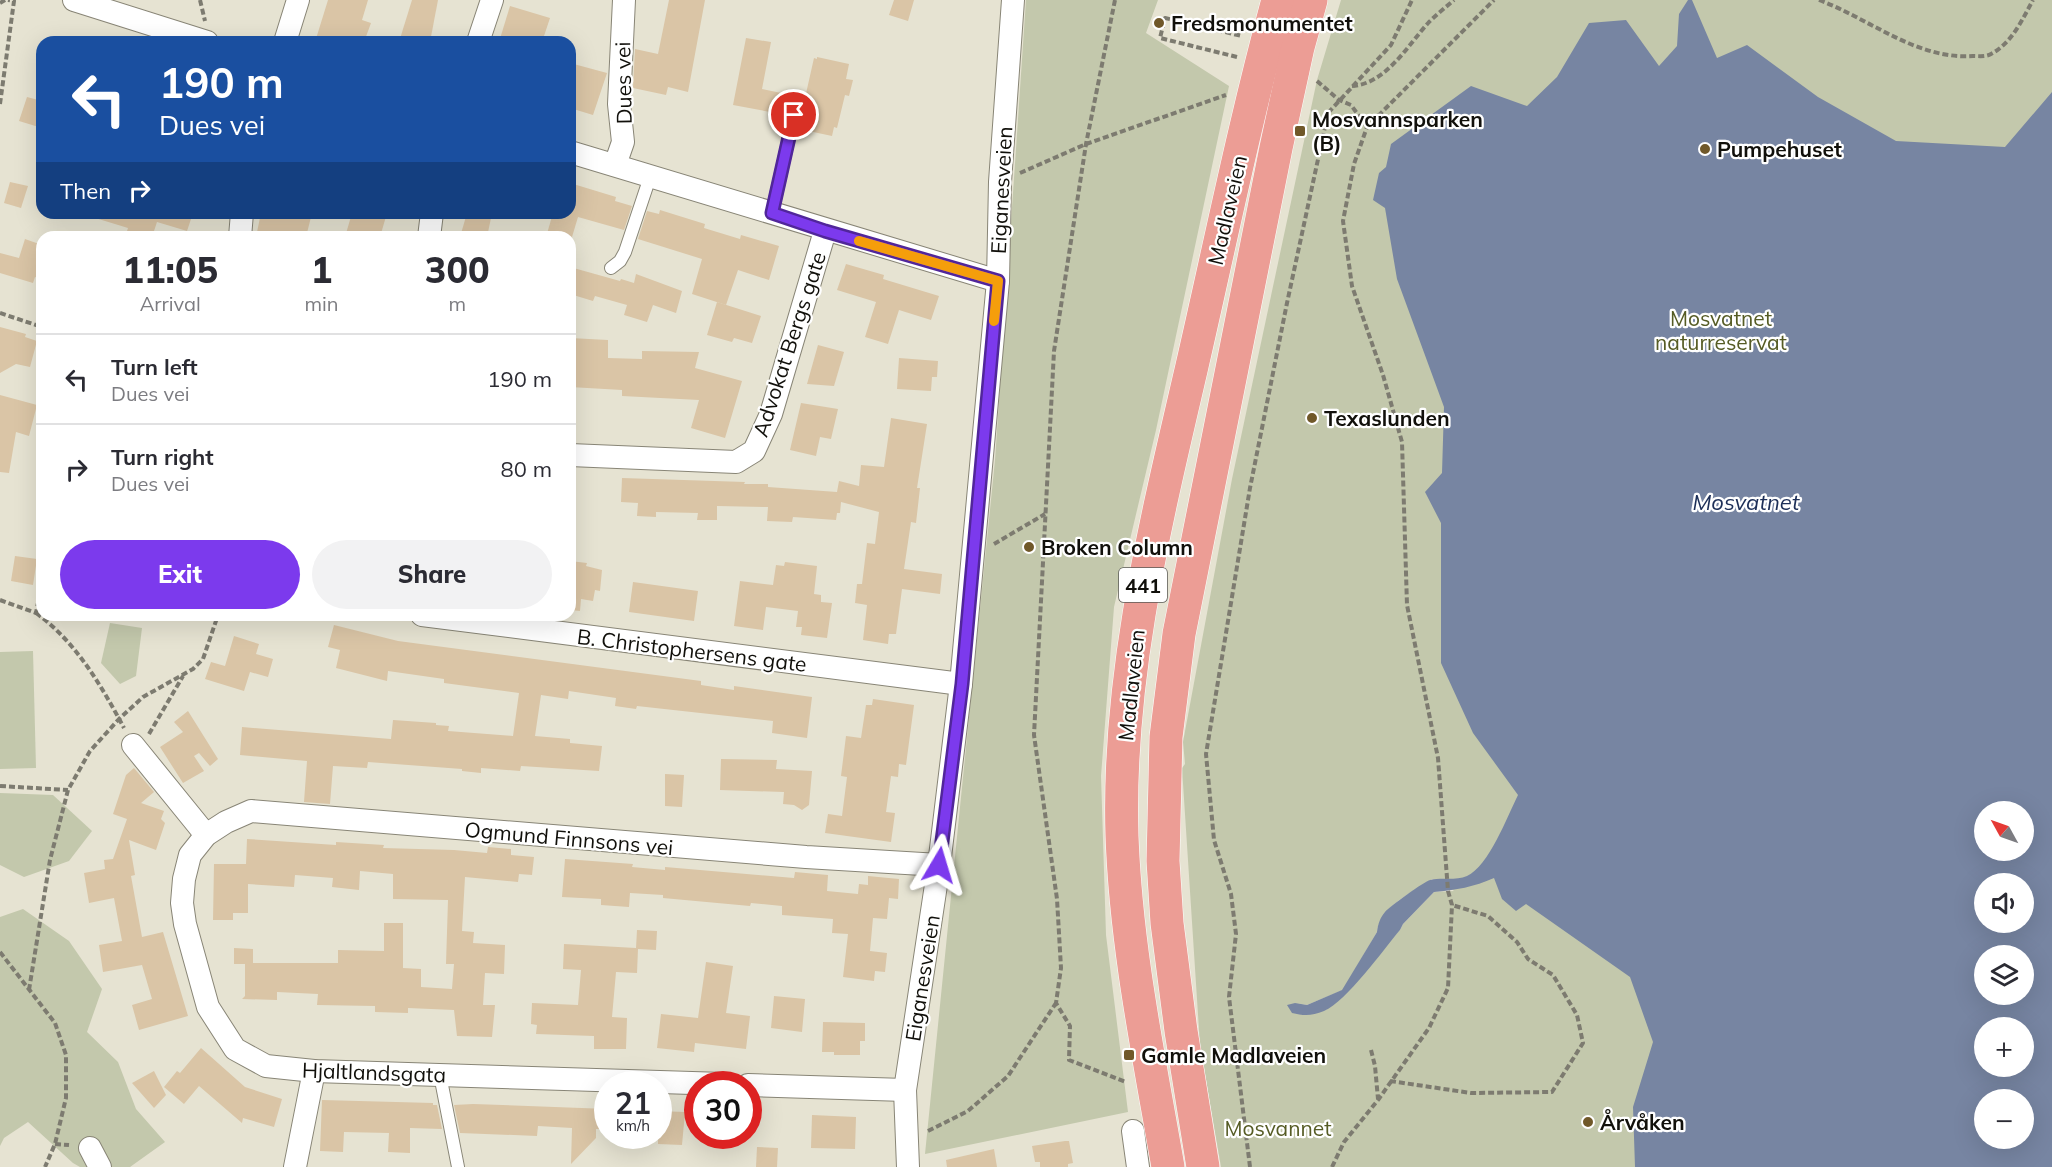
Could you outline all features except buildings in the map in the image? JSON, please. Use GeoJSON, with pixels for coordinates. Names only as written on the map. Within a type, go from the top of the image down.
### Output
{"type":"FeatureCollection","features":[{"type":"Feature","properties":{"kind":"main road","name":"Madlaveien"},"geometry":{"type":"LineString","coordinates":[[1168,1167],[1127,924],[1122,835],[1124,739],[1131,663],[1143,585],[1243,141],[1278,0]]}},
{"type":"Feature","properties":{"kind":"main road","name":"Madlaveien"},"geometry":{"type":"LineString","coordinates":[[1203,1167],[1181,1031],[1167,923],[1163,861],[1167,737],[1179,634],[1187,590],[1276,148],[1298,47],[1311,0]]}},
{"type":"Feature","properties":{"kind":"street"},"geometry":{"type":"LineString","coordinates":[[74,0],[207,36]]}},
{"type":"Feature","properties":{"kind":"street"},"geometry":{"type":"LineString","coordinates":[[287,36],[298,0]]}},
{"type":"Feature","properties":{"kind":"street"},"geometry":{"type":"LineString","coordinates":[[480,36],[492,0]]}},
{"type":"Feature","properties":{"kind":"street","name":"Dues vei"},"geometry":{"type":"LineString","coordinates":[[615,165],[623,142],[619,104],[624,0]]}},
{"type":"Feature","properties":{"kind":"street","name":"Eiganesveien"},"geometry":{"type":"LineString","coordinates":[[908,1167],[904,1090],[939,865],[962,684],[998,281],[1000,182],[1013,0]]}},
{"type":"Feature","properties":{"kind":"street"},"geometry":{"type":"LineString","coordinates":[[576,154],[825,231],[998,281]]}},
{"type":"Feature","properties":{"kind":"street","name":"Advokat Bergs gate"},"geometry":{"type":"LineString","coordinates":[[576,455],[736,462],[754,450],[771,414],[825,231]]}},
{"type":"Feature","properties":{"kind":"street","name":"B. Christophersens gate"},"geometry":{"type":"LineString","coordinates":[[469,621],[962,684]]}},
{"type":"Feature","properties":{"kind":"street"},"geometry":{"type":"LineString","coordinates":[[136,749],[206,835]]}},
{"type":"Feature","properties":{"kind":"street","name":"Ogmund Finnsons vei"},"geometry":{"type":"LineString","coordinates":[[190,855],[206,835],[226,822],[251,811],[794,856],[939,865]]}},
{"type":"Feature","properties":{"kind":"street","name":"Hjaltlandsgata"},"geometry":{"type":"LineString","coordinates":[[190,855],[184,879],[182,903],[185,924],[208,1007],[235,1049],[266,1066],[314,1071],[684,1083]]}},
{"type":"Feature","properties":{"kind":"street"},"geometry":{"type":"LineString","coordinates":[[295,1167],[314,1071]]}},
{"type":"Feature","properties":{"kind":"street"},"geometry":{"type":"LineString","coordinates":[[762,1085],[904,1090]]}},
{"type":"Feature","properties":{"kind":"street"},"geometry":{"type":"LineString","coordinates":[[1133,1131],[1138,1167]]}},
{"type":"Feature","properties":{"kind":"lane"},"geometry":{"type":"LineString","coordinates":[[772,213],[794,115]]}},
{"type":"Feature","properties":{"kind":"lane"},"geometry":{"type":"LineString","coordinates":[[611,268],[620,261],[625,252],[650,177]]}},
{"type":"Feature","properties":{"kind":"lane"},"geometry":{"type":"LineString","coordinates":[[440,1075],[458,1167]]}},
{"type":"Feature","properties":{"kind":"path"},"geometry":{"type":"LineString","coordinates":[[0,3],[6,0],[14,2],[0,104]]}},
{"type":"Feature","properties":{"kind":"path"},"geometry":{"type":"LineString","coordinates":[[200,0],[207,36]]}},
{"type":"Feature","properties":{"kind":"path"},"geometry":{"type":"LineString","coordinates":[[906,1142],[968,1111],[1008,1076],[1056,1003],[1061,968],[1057,899],[1034,735],[1054,351],[1086,144],[1115,0]]}},
{"type":"Feature","properties":{"kind":"path"},"geometry":{"type":"LineString","coordinates":[[1250,1167],[1229,997],[1236,934],[1232,894],[1214,840],[1206,754],[1250,488],[1328,113],[1391,45],[1412,0]]}},
{"type":"Feature","properties":{"kind":"path"},"geometry":{"type":"LineString","coordinates":[[1352,86],[1362,86],[1395,64],[1430,22],[1454,0]]}},
{"type":"Feature","properties":{"kind":"path"},"geometry":{"type":"LineString","coordinates":[[1332,1167],[1344,1142],[1378,1100],[1429,1029],[1448,988],[1452,905],[1448,891],[1438,758],[1407,604],[1402,442],[1383,375],[1352,286],[1343,221],[1354,164],[1367,127],[1494,0]]}},
{"type":"Feature","properties":{"kind":"path"},"geometry":{"type":"LineString","coordinates":[[1819,0],[1828,1],[1923,50],[1960,57],[1989,55],[2003,45],[2017,28],[2032,0]]}},
{"type":"Feature","properties":{"kind":"path"},"geometry":{"type":"LineString","coordinates":[[1246,60],[1160,38],[1166,18],[1252,38]]}},
{"type":"Feature","properties":{"kind":"path"},"geometry":{"type":"LineString","coordinates":[[1314,78],[1339,100],[1351,105],[1367,127]]}},
{"type":"Feature","properties":{"kind":"path"},"geometry":{"type":"LineString","coordinates":[[1000,182],[1086,144],[1227,95]]}},
{"type":"Feature","properties":{"kind":"path"},"geometry":{"type":"LineString","coordinates":[[0,314],[36,325]]}},
{"type":"Feature","properties":{"kind":"path"},"geometry":{"type":"LineString","coordinates":[[973,556],[1046,514]]}},
{"type":"Feature","properties":{"kind":"path"},"geometry":{"type":"LineString","coordinates":[[0,600],[36,613]]}},
{"type":"Feature","properties":{"kind":"path"},"geometry":{"type":"LineString","coordinates":[[47,621],[69,643],[101,686],[119,719]]}},
{"type":"Feature","properties":{"kind":"path"},"geometry":{"type":"LineString","coordinates":[[29,990],[50,860],[68,790],[90,752],[119,719],[143,697],[193,669],[203,659],[216,621]]}},
{"type":"Feature","properties":{"kind":"path"},"geometry":{"type":"LineString","coordinates":[[136,749],[184,674]]}},
{"type":"Feature","properties":{"kind":"path"},"geometry":{"type":"LineString","coordinates":[[0,786],[68,790]]}},
{"type":"Feature","properties":{"kind":"path"},"geometry":{"type":"LineString","coordinates":[[1390,1081],[1471,1093],[1552,1092],[1583,1043],[1577,1015],[1553,975],[1528,959],[1517,942],[1488,916],[1452,905]]}},
{"type":"Feature","properties":{"kind":"path"},"geometry":{"type":"LineString","coordinates":[[0,952],[55,1023],[66,1055],[66,1098],[55,1144],[45,1167]]}},
{"type":"Feature","properties":{"kind":"path"},"geometry":{"type":"LineString","coordinates":[[1056,1003],[1070,1026],[1069,1059],[1131,1084]]}},
{"type":"Feature","properties":{"kind":"path"},"geometry":{"type":"LineString","coordinates":[[1371,1050],[1378,1100]]}},
{"type":"Feature","properties":{"kind":"green space"},"geometry":{"type":"Polygon","coordinates":[[[1026,0],[1158,0],[1146,33],[1229,86],[1156,430],[1114,607],[1101,776],[1106,935],[1128,1112],[925,1154],[995,460],[1026,0]]]}},
{"type":"Feature","properties":{"kind":"green space","name":"Mosvatnet"},"geometry":{"type":"Polygon","coordinates":[[[1341,0],[2052,0],[2052,1167],[1221,1167],[1200,1045],[1182,768],[1185,764],[1183,742],[1232,479],[1317,80],[1341,0]],[[1432,879],[1390,907],[1343,990],[1307,1005],[1295,1003],[1326,1010],[1434,892],[1454,891],[1440,879],[1432,879]]]}},
{"type":"Feature","properties":{"kind":"green space"},"geometry":{"type":"Polygon","coordinates":[[[110,623],[142,628],[136,676],[120,684],[101,663],[110,623]]]}},
{"type":"Feature","properties":{"kind":"green space"},"geometry":{"type":"Polygon","coordinates":[[[33,651],[36,768],[0,769],[0,652],[33,651]]]}},
{"type":"Feature","properties":{"kind":"green space"},"geometry":{"type":"Polygon","coordinates":[[[0,793],[53,795],[92,831],[69,861],[24,877],[0,865],[0,793]]]}},
{"type":"Feature","properties":{"kind":"green space"},"geometry":{"type":"Polygon","coordinates":[[[23,909],[69,941],[102,989],[87,1032],[118,1062],[136,1109],[165,1142],[130,1167],[80,1167],[28,1122],[4,1138],[0,1146],[0,917],[23,909]]]}},
{"type":"Feature","properties":{"kind":"water","name":"Mosvatnet"},"geometry":{"type":"Polygon","coordinates":[[[1688,0],[1692,0],[1717,58],[1747,45],[1818,97],[1896,141],[2005,147],[2052,92],[2052,1167],[1635,1167],[1633,1107],[1653,1042],[1630,977],[1526,904],[1516,911],[1502,899],[1494,878],[1465,888],[1434,892],[1403,924],[1354,986],[1324,1011],[1304,1015],[1292,1013],[1287,1005],[1295,1003],[1307,1005],[1342,990],[1377,932],[1383,914],[1407,894],[1430,880],[1463,877],[1475,871],[1497,840],[1518,795],[1473,733],[1441,663],[1441,523],[1425,492],[1442,473],[1444,407],[1397,279],[1385,208],[1373,200],[1379,173],[1386,167],[1391,144],[1471,86],[1527,106],[1557,77],[1589,23],[1626,20],[1659,66],[1677,46],[1679,14],[1688,0]]]}},
{"type":"Feature","properties":{"kind":"slow traffic"},"geometry":{"type":"LineString","coordinates":[[859,241],[998,281],[994,321]]}},
{"type":"Feature","properties":{"kind":"place","name":"Fredsmonumentet"},"geometry":{"type":"Point","coordinates":[1159,23]}},
{"type":"Feature","properties":{"kind":"place","name":"Mosvannsparken (B)"},"geometry":{"type":"Point","coordinates":[1300,131]}},
{"type":"Feature","properties":{"kind":"place","name":"Pumpehuset"},"geometry":{"type":"Point","coordinates":[1705,149]}},
{"type":"Feature","properties":{"kind":"place","name":"Texaslunden"},"geometry":{"type":"Point","coordinates":[1312,418]}},
{"type":"Feature","properties":{"kind":"place","name":"Broken Column"},"geometry":{"type":"Point","coordinates":[1029,547]}},
{"type":"Feature","properties":{"kind":"place","name":"Gamle Madlaveien"},"geometry":{"type":"Point","coordinates":[1129,1055]}},
{"type":"Feature","properties":{"kind":"place","name":"Årvåken"},"geometry":{"type":"Point","coordinates":[1588,1122]}},
{"type":"Feature","properties":{"kind":"route"},"geometry":{"type":"LineString","coordinates":[[794,115],[772,213],[825,231],[998,281],[962,684],[939,865]]}},
{"type":"Feature","properties":{"kind":"park label","name":"Mosvatnet naturreservat"},"geometry":{"type":"Point","coordinates":[1721,330]}},
{"type":"Feature","properties":{"kind":"park label","name":"Mosvannet"},"geometry":{"type":"Point","coordinates":[1278,1128]}}]}
